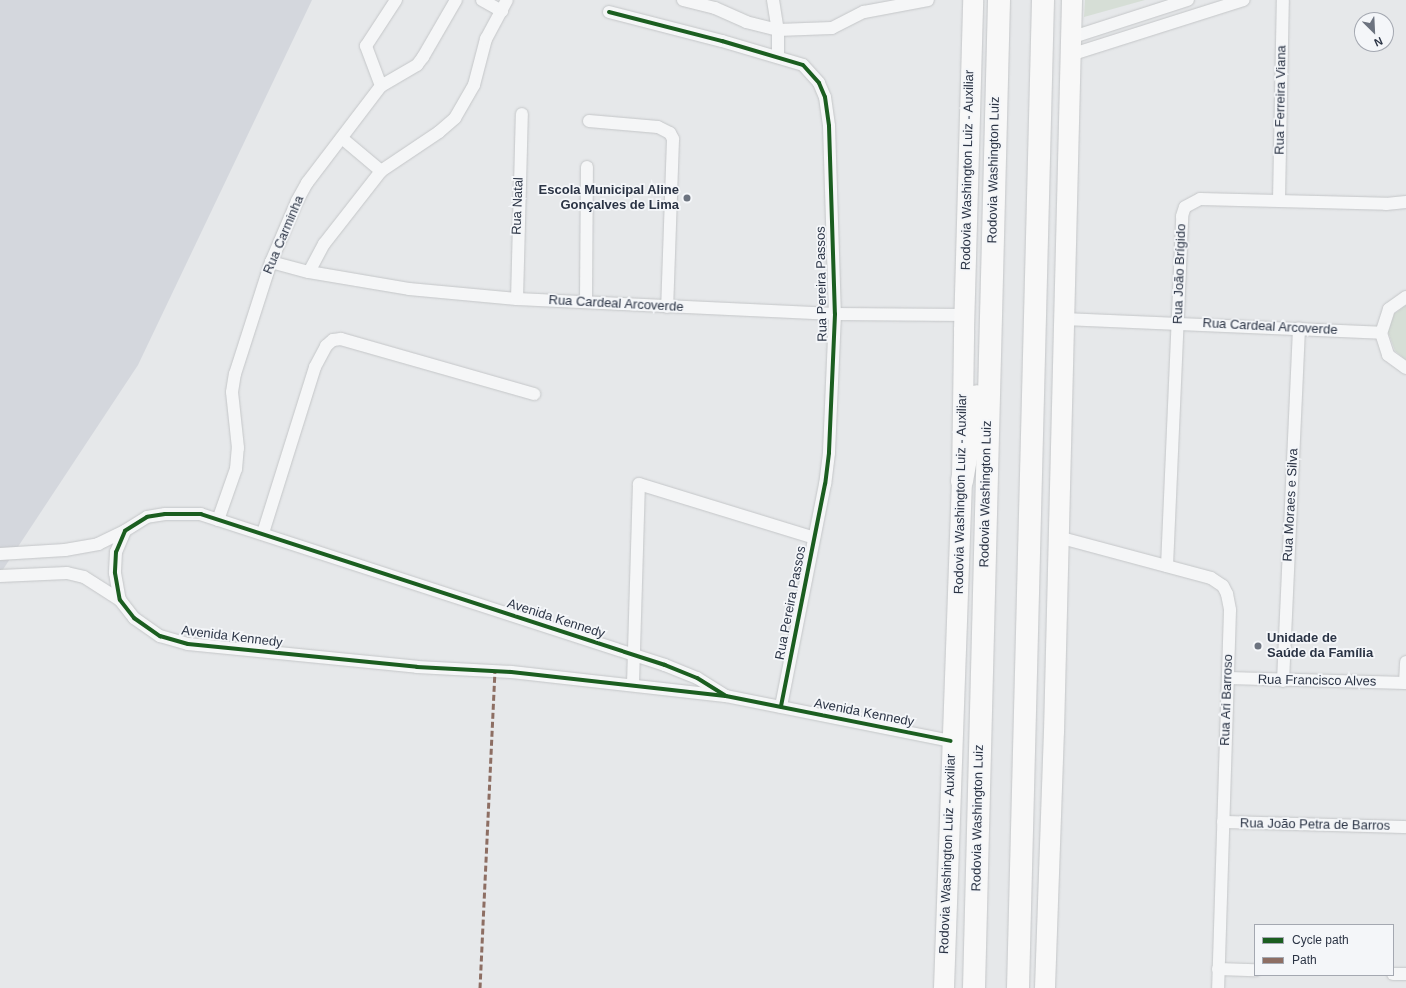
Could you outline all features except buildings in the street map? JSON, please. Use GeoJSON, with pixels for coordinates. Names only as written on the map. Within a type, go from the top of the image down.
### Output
{"type":"FeatureCollection","features":[{"type":"Feature","properties":{"kind":"highway","name":"Rodovia Washington Luiz - Auxiliar"},"geometry":{"type":"LineString","coordinates":[[944,988],[951,741],[962,481],[973,0]]}},
{"type":"Feature","properties":{"kind":"highway","name":"Rodovia Washington Luiz"},"geometry":{"type":"LineString","coordinates":[[974,988],[989,332],[999,0]]}},
{"type":"Feature","properties":{"kind":"highway"},"geometry":{"type":"LineString","coordinates":[[1018,988],[1043,0]]}},
{"type":"Feature","properties":{"kind":"highway"},"geometry":{"type":"LineString","coordinates":[[1045,988],[1072,0]]}},
{"type":"Feature","properties":{"kind":"highway"},"geometry":{"type":"LineString","coordinates":[[962,481],[989,332]]}},
{"type":"Feature","properties":{"kind":"street"},"geometry":{"type":"LineString","coordinates":[[382,86],[366,46],[396,0]]}},
{"type":"Feature","properties":{"kind":"street","name":"Rua Carminha"},"geometry":{"type":"LineString","coordinates":[[218,520],[236,469],[238,448],[232,392],[235,374],[271,262],[307,183],[342,139],[367,102],[382,86],[417,65],[456,0]]}},
{"type":"Feature","properties":{"kind":"street"},"geometry":{"type":"LineString","coordinates":[[309,272],[324,244],[380,172],[439,132],[455,118],[474,85],[486,39],[504,5],[482,0]]}},
{"type":"Feature","properties":{"kind":"street"},"geometry":{"type":"LineString","coordinates":[[683,0],[715,8],[746,22],[778,30],[832,28],[864,12],[928,0]]}},
{"type":"Feature","properties":{"kind":"street"},"geometry":{"type":"LineString","coordinates":[[773,0],[778,30],[778,57]]}},
{"type":"Feature","properties":{"kind":"street"},"geometry":{"type":"LineString","coordinates":[[1070,46],[1188,0]]}},
{"type":"Feature","properties":{"kind":"street"},"geometry":{"type":"LineString","coordinates":[[1070,46],[1243,0]]}},
{"type":"Feature","properties":{"kind":"street","name":"Rua Ferreira Viana"},"geometry":{"type":"LineString","coordinates":[[1279,200],[1283,0]]}},
{"type":"Feature","properties":{"kind":"street","name":"Rua Pereira Passos"},"geometry":{"type":"LineString","coordinates":[[609,12],[803,65],[819,84],[825,97],[829,126],[835,314],[829,453],[781,707]]}},
{"type":"Feature","properties":{"kind":"street","name":"Rua Natal"},"geometry":{"type":"LineString","coordinates":[[517,299],[522,114]]}},
{"type":"Feature","properties":{"kind":"street"},"geometry":{"type":"LineString","coordinates":[[589,122],[658,127],[670,133],[673,139],[667,307]]}},
{"type":"Feature","properties":{"kind":"street"},"geometry":{"type":"LineString","coordinates":[[342,139],[380,172]]}},
{"type":"Feature","properties":{"kind":"street"},"geometry":{"type":"LineString","coordinates":[[586,301],[587,168]]}},
{"type":"Feature","properties":{"kind":"street","name":"Rua João Brígido"},"geometry":{"type":"LineString","coordinates":[[1167,566],[1182,216],[1185,207],[1200,199],[1386,204],[1406,202]]}},
{"type":"Feature","properties":{"kind":"street","name":"Rua Cardeal Arcoverde"},"geometry":{"type":"LineString","coordinates":[[271,262],[309,272],[409,289],[517,299],[586,301],[667,307],[835,314],[965,315]]}},
{"type":"Feature","properties":{"kind":"street"},"geometry":{"type":"LineString","coordinates":[[1406,297],[1389,309],[1381,333],[1388,355],[1406,368]]}},
{"type":"Feature","properties":{"kind":"street","name":"Rua Cardeal Arcoverde"},"geometry":{"type":"LineString","coordinates":[[1064,319],[1299,328],[1381,333]]}},
{"type":"Feature","properties":{"kind":"street","name":"Rua Moraes e Silva"},"geometry":{"type":"LineString","coordinates":[[1283,681],[1299,328]]}},
{"type":"Feature","properties":{"kind":"street"},"geometry":{"type":"LineString","coordinates":[[263,533],[315,368],[326,346],[332,340],[341,339],[534,394]]}},
{"type":"Feature","properties":{"kind":"street"},"geometry":{"type":"LineString","coordinates":[[633,684],[636,655],[639,484],[814,538]]}},
{"type":"Feature","properties":{"kind":"street","name":"Avenida Kennedy"},"geometry":{"type":"LineString","coordinates":[[726,696],[697,678],[636,655],[201,514],[165,514],[147,517],[125,531],[116,552],[115,573],[120,600],[134,618],[160,636],[188,644],[417,667],[511,672],[633,684],[726,696],[951,741]]}},
{"type":"Feature","properties":{"kind":"street"},"geometry":{"type":"LineString","coordinates":[[0,554],[65,550],[98,544],[125,531]]}},
{"type":"Feature","properties":{"kind":"street","name":"Rua Ari Barroso"},"geometry":{"type":"LineString","coordinates":[[1058,537],[1211,578],[1223,586],[1227,594],[1230,610],[1218,988]]}},
{"type":"Feature","properties":{"kind":"street"},"geometry":{"type":"LineString","coordinates":[[0,576],[67,573],[84,577],[120,600]]}},
{"type":"Feature","properties":{"kind":"street"},"geometry":{"type":"LineString","coordinates":[[1406,662],[1406,683]]}},
{"type":"Feature","properties":{"kind":"street","name":"Rua Francisco Alves"},"geometry":{"type":"LineString","coordinates":[[1228,678],[1283,681],[1406,683]]}},
{"type":"Feature","properties":{"kind":"street","name":"Rua João Petra de Barros"},"geometry":{"type":"LineString","coordinates":[[1223,822],[1406,827]]}},
{"type":"Feature","properties":{"kind":"street"},"geometry":{"type":"LineString","coordinates":[[1218,969],[1254,970]]}},
{"type":"Feature","properties":{"kind":"street"},"geometry":{"type":"LineString","coordinates":[[1394,974],[1406,974]]}},
{"type":"Feature","properties":{"kind":"shaded area"},"geometry":{"type":"Polygon","coordinates":[[[0,0],[312,0],[138,365],[0,574],[0,0]]]}},
{"type":"Feature","properties":{"kind":"shaded area"},"geometry":{"type":"Polygon","coordinates":[[[1085,0],[1145,0],[1084,17],[1085,0]]]}},
{"type":"Feature","properties":{"kind":"shaded area"},"geometry":{"type":"Polygon","coordinates":[[[1406,305],[1406,360],[1395,351],[1388,332],[1394,314],[1406,305]]]}},
{"type":"Feature","properties":{"kind":"marked path"},"geometry":{"type":"LineString","coordinates":[[480,988],[495,671]]}},
{"type":"Feature","properties":{"kind":"cycle path"},"geometry":{"type":"LineString","coordinates":[[609,12],[722,41],[803,65],[819,83],[825,97],[829,126],[835,314],[829,453],[825,484],[781,707]]}},
{"type":"Feature","properties":{"kind":"cycle path"},"geometry":{"type":"LineString","coordinates":[[726,696],[697,678],[665,665],[201,514],[165,514],[147,517],[125,531],[116,552],[115,573],[120,600],[134,618],[160,636],[188,644],[417,667],[511,672],[726,696],[951,741]]}},
{"type":"Feature","properties":{"kind":"place","name":"Escola Municipal Aline Gonçalves de Lima"},"geometry":{"type":"Point","coordinates":[687,198]}},
{"type":"Feature","properties":{"kind":"place","name":"Unidade de Saúde da Família"},"geometry":{"type":"Point","coordinates":[1258,646]}}]}
